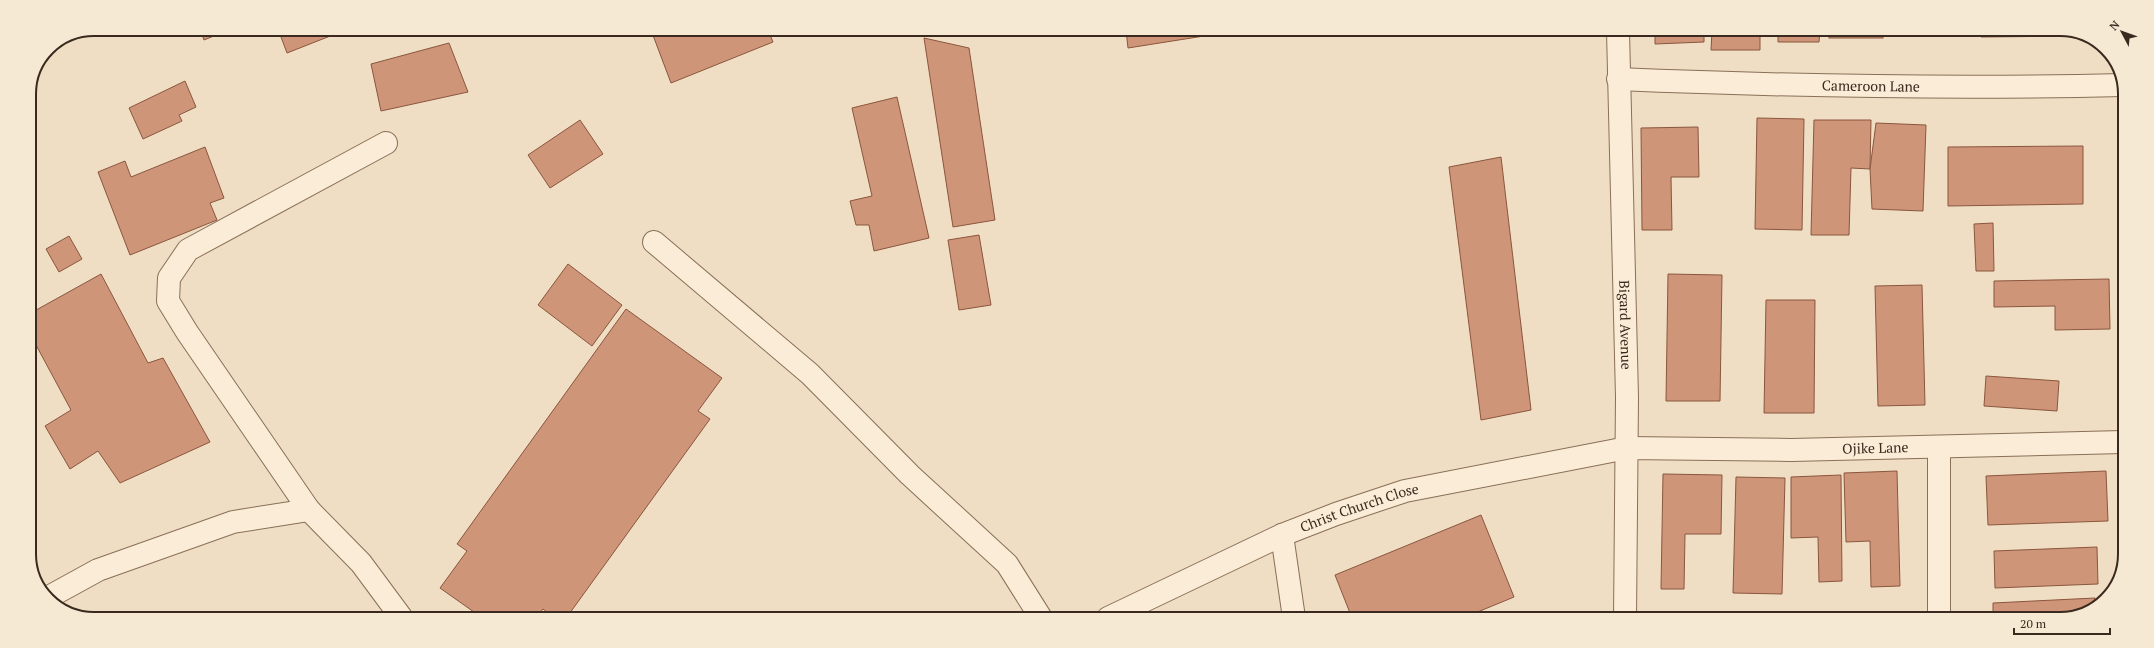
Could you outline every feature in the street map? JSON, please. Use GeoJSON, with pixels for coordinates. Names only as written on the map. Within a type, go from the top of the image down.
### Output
{"type":"FeatureCollection","features":[{"type":"Feature","properties":{"kind":"street","name":"Bigard Avenue"},"geometry":{"type":"LineString","coordinates":[[1618,36],[1627,448],[1625,612]]}},
{"type":"Feature","properties":{"kind":"street","name":"Cameroon Lane"},"geometry":{"type":"LineString","coordinates":[[1618,79],[1767,85],[2031,87],[2117,85]]}},
{"type":"Feature","properties":{"kind":"street"},"geometry":{"type":"LineString","coordinates":[[386,143],[188,250],[169,278],[168,302],[309,510],[361,563],[397,612]]}},
{"type":"Feature","properties":{"kind":"street"},"geometry":{"type":"LineString","coordinates":[[654,242],[810,374],[910,475],[1007,564],[1038,612]]}},
{"type":"Feature","properties":{"kind":"street","name":"Ojike Lane"},"geometry":{"type":"LineString","coordinates":[[1627,448],[1791,450],[1939,448],[2118,442]]}},
{"type":"Feature","properties":{"kind":"street","name":"Christ Church Close"},"geometry":{"type":"LineString","coordinates":[[1121,612],[1282,535],[1336,514],[1405,491],[1627,448]]}},
{"type":"Feature","properties":{"kind":"street"},"geometry":{"type":"LineString","coordinates":[[1939,448],[1939,612]]}},
{"type":"Feature","properties":{"kind":"street"},"geometry":{"type":"LineString","coordinates":[[53,595],[98,570],[233,522],[309,510]]}},
{"type":"Feature","properties":{"kind":"street"},"geometry":{"type":"LineString","coordinates":[[1282,535],[1293,612]]}},
{"type":"Feature","properties":{"kind":"building"},"geometry":{"type":"Polygon","coordinates":[[[203,36],[214,36],[204,40],[203,36]]]}},
{"type":"Feature","properties":{"kind":"building"},"geometry":{"type":"Polygon","coordinates":[[[281,36],[330,36],[287,53],[281,36]]]}},
{"type":"Feature","properties":{"kind":"building"},"geometry":{"type":"Polygon","coordinates":[[[653,36],[770,36],[773,42],[671,83],[653,36]]]}},
{"type":"Feature","properties":{"kind":"building"},"geometry":{"type":"Polygon","coordinates":[[[1127,36],[1204,36],[1128,48],[1127,36]]]}},
{"type":"Feature","properties":{"kind":"building"},"geometry":{"type":"Polygon","coordinates":[[[1655,36],[1704,36],[1704,42],[1655,44],[1655,36]]]}},
{"type":"Feature","properties":{"kind":"building"},"geometry":{"type":"Polygon","coordinates":[[[1712,36],[1760,36],[1760,50],[1711,50],[1712,36]]]}},
{"type":"Feature","properties":{"kind":"building"},"geometry":{"type":"Polygon","coordinates":[[[1778,36],[1820,36],[1819,42],[1778,42],[1778,36]]]}},
{"type":"Feature","properties":{"kind":"building"},"geometry":{"type":"Polygon","coordinates":[[[1829,36],[1883,36],[1883,38],[1829,38],[1829,36]]]}},
{"type":"Feature","properties":{"kind":"building"},"geometry":{"type":"Polygon","coordinates":[[[1981,36],[2069,36],[1981,37],[1981,36]]]}},
{"type":"Feature","properties":{"kind":"building"},"geometry":{"type":"Polygon","coordinates":[[[924,38],[969,48],[995,220],[953,227],[924,38]]]}},
{"type":"Feature","properties":{"kind":"building"},"geometry":{"type":"Polygon","coordinates":[[[449,43],[468,92],[381,111],[371,64],[449,43]]]}},
{"type":"Feature","properties":{"kind":"building"},"geometry":{"type":"Polygon","coordinates":[[[185,81],[196,107],[179,115],[182,121],[143,139],[129,108],[185,81]]]}},
{"type":"Feature","properties":{"kind":"building"},"geometry":{"type":"Polygon","coordinates":[[[897,97],[929,238],[874,251],[869,225],[856,225],[850,201],[872,196],[852,108],[897,97]]]}},
{"type":"Feature","properties":{"kind":"building"},"geometry":{"type":"Polygon","coordinates":[[[1757,118],[1804,119],[1802,230],[1755,229],[1757,118]]]}},
{"type":"Feature","properties":{"kind":"building"},"geometry":{"type":"Polygon","coordinates":[[[580,120],[603,154],[550,188],[528,155],[580,120]]]}},
{"type":"Feature","properties":{"kind":"building"},"geometry":{"type":"Polygon","coordinates":[[[1814,120],[1871,120],[1870,169],[1851,168],[1849,235],[1811,235],[1814,120]]]}},
{"type":"Feature","properties":{"kind":"building"},"geometry":{"type":"Polygon","coordinates":[[[1876,123],[1926,125],[1923,211],[1872,209],[1870,169],[1876,123]]]}},
{"type":"Feature","properties":{"kind":"building"},"geometry":{"type":"Polygon","coordinates":[[[1698,127],[1699,177],[1671,177],[1672,230],[1642,230],[1641,128],[1698,127]]]}},
{"type":"Feature","properties":{"kind":"building"},"geometry":{"type":"Polygon","coordinates":[[[2083,146],[2083,204],[1948,206],[1948,147],[2083,146]]]}},
{"type":"Feature","properties":{"kind":"building"},"geometry":{"type":"Polygon","coordinates":[[[205,147],[224,198],[210,203],[217,220],[130,255],[98,172],[125,161],[131,177],[205,147]]]}},
{"type":"Feature","properties":{"kind":"building"},"geometry":{"type":"Polygon","coordinates":[[[1501,157],[1531,410],[1481,420],[1449,167],[1501,157]]]}},
{"type":"Feature","properties":{"kind":"building"},"geometry":{"type":"Polygon","coordinates":[[[1993,223],[1994,271],[1976,271],[1974,224],[1993,223]]]}},
{"type":"Feature","properties":{"kind":"building"},"geometry":{"type":"Polygon","coordinates":[[[979,235],[991,305],[959,310],[948,240],[979,235]]]}},
{"type":"Feature","properties":{"kind":"building"},"geometry":{"type":"Polygon","coordinates":[[[69,236],[82,259],[59,272],[46,249],[69,236]]]}},
{"type":"Feature","properties":{"kind":"building"},"geometry":{"type":"Polygon","coordinates":[[[568,264],[622,305],[592,346],[538,305],[568,264]]]}},
{"type":"Feature","properties":{"kind":"building"},"geometry":{"type":"Polygon","coordinates":[[[101,274],[148,363],[163,358],[210,442],[120,483],[98,451],[70,469],[45,426],[71,410],[36,345],[36,310],[101,274]]]}},
{"type":"Feature","properties":{"kind":"building"},"geometry":{"type":"Polygon","coordinates":[[[1668,274],[1722,275],[1720,401],[1666,401],[1668,274]]]}},
{"type":"Feature","properties":{"kind":"building"},"geometry":{"type":"Polygon","coordinates":[[[2109,279],[2110,329],[2055,330],[2055,306],[1994,307],[1994,281],[2109,279]]]}},
{"type":"Feature","properties":{"kind":"building"},"geometry":{"type":"Polygon","coordinates":[[[1922,285],[1925,405],[1878,406],[1875,286],[1922,285]]]}},
{"type":"Feature","properties":{"kind":"building"},"geometry":{"type":"Polygon","coordinates":[[[1766,300],[1815,300],[1814,413],[1764,413],[1766,300]]]}},
{"type":"Feature","properties":{"kind":"building"},"geometry":{"type":"Polygon","coordinates":[[[626,309],[722,378],[698,411],[710,419],[571,612],[547,612],[543,609],[540,612],[474,612],[440,588],[467,551],[457,544],[626,309]]]}},
{"type":"Feature","properties":{"kind":"building"},"geometry":{"type":"Polygon","coordinates":[[[1986,376],[2059,381],[2057,411],[1984,406],[1986,376]]]}},
{"type":"Feature","properties":{"kind":"building"},"geometry":{"type":"Polygon","coordinates":[[[1897,471],[1900,586],[1871,587],[1870,541],[1846,542],[1844,473],[1897,471]]]}},
{"type":"Feature","properties":{"kind":"building"},"geometry":{"type":"Polygon","coordinates":[[[2106,471],[2108,521],[1988,525],[1986,476],[2106,471]]]}},
{"type":"Feature","properties":{"kind":"building"},"geometry":{"type":"Polygon","coordinates":[[[1663,474],[1722,475],[1721,534],[1685,534],[1684,589],[1661,589],[1663,474]]]}},
{"type":"Feature","properties":{"kind":"building"},"geometry":{"type":"Polygon","coordinates":[[[1841,475],[1842,581],[1819,582],[1818,537],[1791,538],[1791,477],[1841,475]]]}},
{"type":"Feature","properties":{"kind":"building"},"geometry":{"type":"Polygon","coordinates":[[[1736,477],[1785,478],[1782,594],[1733,593],[1736,477]]]}},
{"type":"Feature","properties":{"kind":"building"},"geometry":{"type":"Polygon","coordinates":[[[1481,515],[1514,597],[1478,612],[1350,612],[1335,575],[1481,515]]]}},
{"type":"Feature","properties":{"kind":"building"},"geometry":{"type":"Polygon","coordinates":[[[2097,547],[2098,584],[1995,588],[1994,551],[2097,547]]]}},
{"type":"Feature","properties":{"kind":"building"},"geometry":{"type":"Polygon","coordinates":[[[2095,598],[2095,600],[2079,609],[2060,612],[1993,612],[1993,603],[2095,598]]]}}]}
